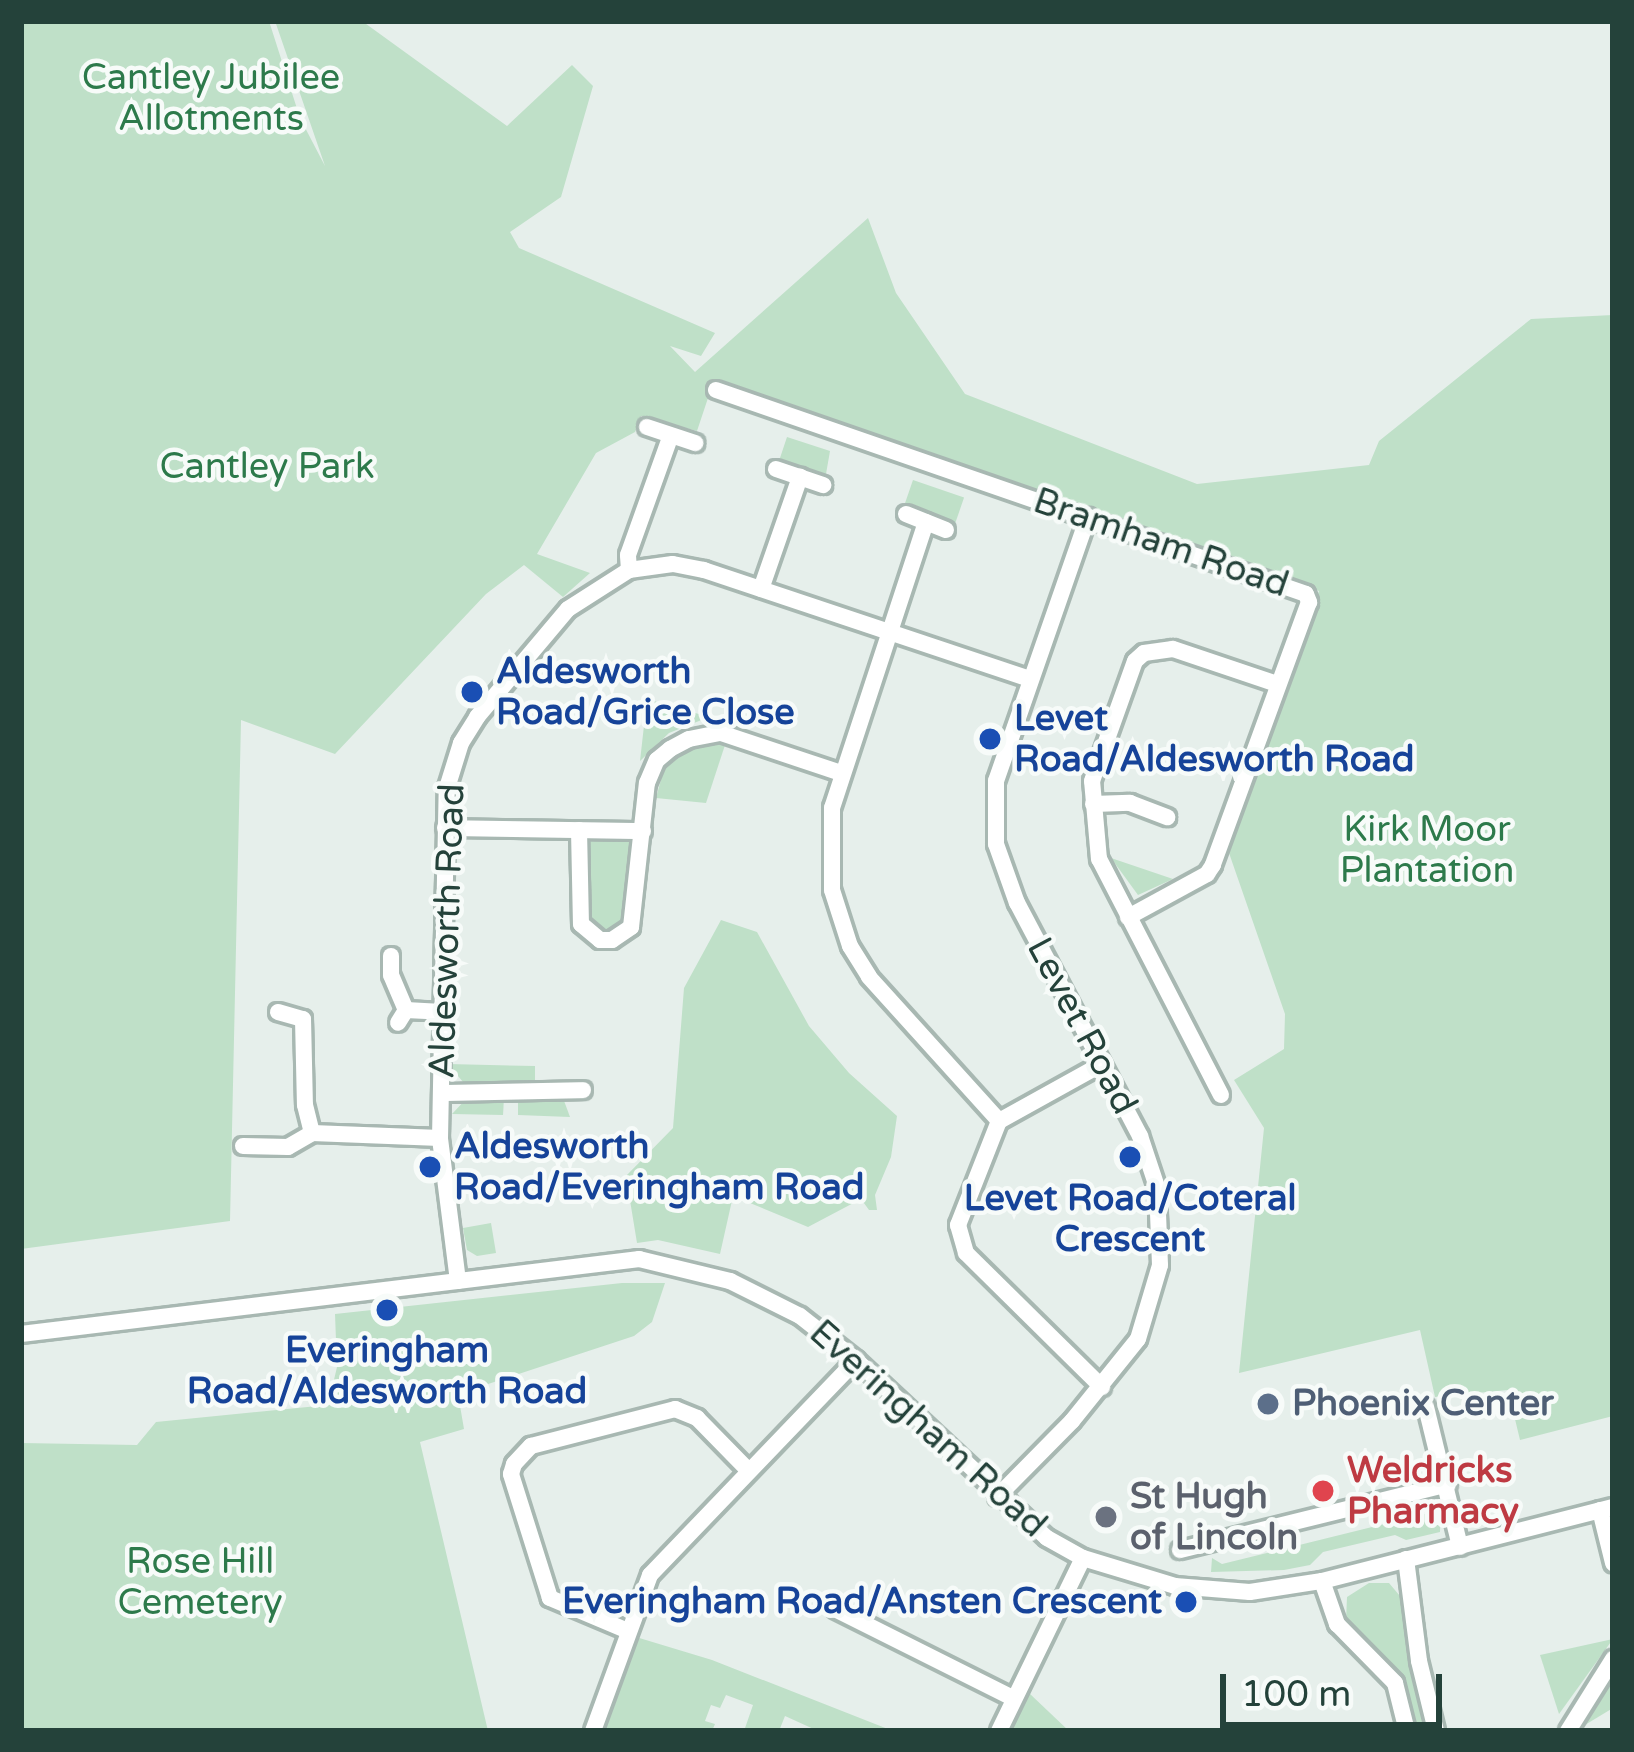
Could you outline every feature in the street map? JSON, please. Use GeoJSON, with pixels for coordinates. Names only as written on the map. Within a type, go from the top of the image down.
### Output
{"type":"FeatureCollection","features":[{"type":"Feature","properties":{"kind":"street","name":"Bramham Road"},"geometry":{"type":"LineString","coordinates":[[716,390],[1306,594],[1309,602],[1213,865],[1207,874],[1128,917]]}},
{"type":"Feature","properties":{"kind":"street"},"geometry":{"type":"LineString","coordinates":[[647,427],[695,443]]}},
{"type":"Feature","properties":{"kind":"street"},"geometry":{"type":"LineString","coordinates":[[671,435],[628,555],[629,570],[673,564],[1029,680]]}},
{"type":"Feature","properties":{"kind":"street"},"geometry":{"type":"LineString","coordinates":[[776,469],[823,485]]}},
{"type":"Feature","properties":{"kind":"street"},"geometry":{"type":"LineString","coordinates":[[761,589],[800,477]]}},
{"type":"Feature","properties":{"kind":"street"},"geometry":{"type":"LineString","coordinates":[[906,514],[946,530]]}},
{"type":"Feature","properties":{"kind":"street","name":"Levet Road"},"geometry":{"type":"LineString","coordinates":[[997,1497],[1102,1387],[1138,1339],[1160,1265],[1161,1235],[1149,1161],[1017,903],[996,844],[996,781],[1088,517]]}},
{"type":"Feature","properties":{"kind":"street"},"geometry":{"type":"LineString","coordinates":[[926,522],[832,808],[830,872],[850,946],[896,1012],[999,1121]]}},
{"type":"Feature","properties":{"kind":"street","name":"Aldesworth Road"},"geometry":{"type":"LineString","coordinates":[[458,1281],[440,1138],[445,828],[452,764],[476,717],[568,609],[629,570]]}},
{"type":"Feature","properties":{"kind":"street"},"geometry":{"type":"LineString","coordinates":[[1221,1095],[1096,848],[1092,781],[1135,661],[1144,653],[1173,650],[1276,684]]}},
{"type":"Feature","properties":{"kind":"street"},"geometry":{"type":"LineString","coordinates":[[579,830],[580,924],[600,940],[612,940],[632,927],[647,783],[657,760],[705,733],[721,733],[842,773]]}},
{"type":"Feature","properties":{"kind":"street"},"geometry":{"type":"LineString","coordinates":[[1093,804],[1130,803],[1166,817]]}},
{"type":"Feature","properties":{"kind":"street"},"geometry":{"type":"LineString","coordinates":[[445,828],[643,831]]}},
{"type":"Feature","properties":{"kind":"street"},"geometry":{"type":"LineString","coordinates":[[391,956],[402,1016],[442,1012]]}},
{"type":"Feature","properties":{"kind":"street"},"geometry":{"type":"LineString","coordinates":[[278,1012],[303,1019],[304,1105],[312,1133]]}},
{"type":"Feature","properties":{"kind":"street"},"geometry":{"type":"LineString","coordinates":[[1102,1064],[999,1121],[960,1217],[961,1242],[1102,1387]]}},
{"type":"Feature","properties":{"kind":"street"},"geometry":{"type":"LineString","coordinates":[[442,1093],[583,1090]]}},
{"type":"Feature","properties":{"kind":"street"},"geometry":{"type":"LineString","coordinates":[[243,1146],[287,1147],[312,1133],[440,1138]]}},
{"type":"Feature","properties":{"kind":"street","name":"Everingham Road"},"geometry":{"type":"LineString","coordinates":[[21,1334],[608,1261],[661,1262],[763,1294],[856,1360],[997,1497],[1047,1538],[1083,1558],[1209,1591],[1250,1592],[1322,1581],[1607,1509]]}},
{"type":"Feature","properties":{"kind":"street"},"geometry":{"type":"LineString","coordinates":[[593,1731],[650,1575],[856,1360]]}},
{"type":"Feature","properties":{"kind":"street"},"geometry":{"type":"LineString","coordinates":[[1426,1407],[1460,1546]]}},
{"type":"Feature","properties":{"kind":"street"},"geometry":{"type":"LineString","coordinates":[[628,1631],[550,1598],[511,1474],[514,1464],[531,1446],[675,1409],[697,1418],[748,1470]]}},
{"type":"Feature","properties":{"kind":"street"},"geometry":{"type":"LineString","coordinates":[[1180,1550],[1448,1484]]}},
{"type":"Feature","properties":{"kind":"street"},"geometry":{"type":"LineString","coordinates":[[1607,1509],[1613,1563]]}},
{"type":"Feature","properties":{"kind":"street"},"geometry":{"type":"LineString","coordinates":[[998,1731],[1083,1558]]}},
{"type":"Feature","properties":{"kind":"street"},"geometry":{"type":"LineString","coordinates":[[1406,1559],[1419,1661],[1436,1731]]}},
{"type":"Feature","properties":{"kind":"street"},"geometry":{"type":"LineString","coordinates":[[1322,1581],[1337,1624],[1395,1683],[1407,1731]]}},
{"type":"Feature","properties":{"kind":"street"},"geometry":{"type":"LineString","coordinates":[[835,1609],[1013,1698]]}},
{"type":"Feature","properties":{"kind":"street"},"geometry":{"type":"LineString","coordinates":[[1568,1731],[1613,1659]]}},
{"type":"Feature","properties":{"kind":"green space"},"geometry":{"type":"Polygon","coordinates":[[[21,21],[269,21],[300,118],[325,166],[275,21],[362,21],[507,126],[572,65],[593,86],[561,197],[510,232],[519,248],[715,333],[701,356],[670,346],[695,372],[868,218],[896,293],[965,394],[1197,484],[1369,465],[1379,441],[1531,319],[1613,315],[1613,1416],[1520,1440],[1508,1390],[1435,1397],[1420,1330],[1239,1373],[1264,1128],[1234,1080],[1284,1049],[1285,1014],[1229,853],[1319,591],[714,380],[697,431],[641,416],[635,432],[596,453],[537,554],[590,573],[563,597],[524,565],[486,594],[335,754],[241,720],[230,1221],[21,1249],[21,21]]]}},
{"type":"Feature","properties":{"kind":"green space"},"geometry":{"type":"Polygon","coordinates":[[[787,437],[830,451],[826,474],[821,477],[779,461],[787,437]]]}},
{"type":"Feature","properties":{"kind":"green space"},"geometry":{"type":"Polygon","coordinates":[[[913,480],[964,498],[955,523],[904,506],[913,480]]]}},
{"type":"Feature","properties":{"kind":"green space"},"geometry":{"type":"Polygon","coordinates":[[[647,699],[709,717],[669,733],[640,761],[647,699]]]}},
{"type":"Feature","properties":{"kind":"green space"},"geometry":{"type":"Polygon","coordinates":[[[700,744],[725,745],[706,803],[656,798],[665,765],[700,744]]]}},
{"type":"Feature","properties":{"kind":"green space"},"geometry":{"type":"Polygon","coordinates":[[[579,830],[643,831],[622,937],[588,933],[579,830]]]}},
{"type":"Feature","properties":{"kind":"green space"},"geometry":{"type":"Polygon","coordinates":[[[1111,858],[1173,879],[1138,895],[1111,858]]]}},
{"type":"Feature","properties":{"kind":"green space"},"geometry":{"type":"Polygon","coordinates":[[[721,920],[757,932],[809,1026],[849,1073],[897,1116],[891,1157],[875,1195],[877,1210],[869,1210],[861,1199],[808,1227],[733,1196],[720,1254],[658,1240],[637,1243],[626,1176],[673,1128],[684,988],[721,920]]]}},
{"type":"Feature","properties":{"kind":"green space"},"geometry":{"type":"Polygon","coordinates":[[[448,1064],[535,1066],[535,1085],[463,1082],[448,1064]]]}},
{"type":"Feature","properties":{"kind":"green space"},"geometry":{"type":"Polygon","coordinates":[[[518,1097],[563,1098],[570,1117],[518,1115],[518,1097]]]}},
{"type":"Feature","properties":{"kind":"green space"},"geometry":{"type":"Polygon","coordinates":[[[467,1098],[504,1098],[503,1115],[452,1114],[467,1098]]]}},
{"type":"Feature","properties":{"kind":"green space"},"geometry":{"type":"Polygon","coordinates":[[[491,1223],[496,1253],[477,1256],[467,1250],[463,1228],[491,1223]]]}},
{"type":"Feature","properties":{"kind":"green space","name":"Rose Hill Cemetery"},"geometry":{"type":"Polygon","coordinates":[[[622,1283],[665,1283],[652,1322],[634,1336],[458,1394],[464,1429],[420,1442],[488,1731],[21,1731],[21,1443],[137,1445],[156,1422],[328,1405],[337,1367],[335,1314],[622,1283]]]}},
{"type":"Feature","properties":{"kind":"green space"},"geometry":{"type":"Polygon","coordinates":[[[1441,1510],[1440,1532],[1406,1540],[1395,1535],[1323,1552],[1310,1565],[1284,1570],[1211,1572],[1212,1558],[1222,1564],[1441,1510]]]}},
{"type":"Feature","properties":{"kind":"green space"},"geometry":{"type":"Polygon","coordinates":[[[1369,1583],[1389,1583],[1405,1602],[1427,1731],[1414,1731],[1398,1671],[1346,1621],[1347,1597],[1369,1583]]]}},
{"type":"Feature","properties":{"kind":"green space"},"geometry":{"type":"Polygon","coordinates":[[[636,1637],[712,1660],[893,1731],[818,1731],[785,1716],[779,1731],[744,1731],[753,1705],[726,1695],[720,1708],[711,1705],[705,1721],[715,1724],[712,1731],[602,1731],[636,1637]]]}},
{"type":"Feature","properties":{"kind":"green space"},"geometry":{"type":"Polygon","coordinates":[[[1613,1639],[1559,1714],[1540,1655],[1613,1639]]]}},
{"type":"Feature","properties":{"kind":"green space"},"geometry":{"type":"Polygon","coordinates":[[[1613,1671],[1613,1708],[1575,1731],[1613,1671]]]}},
{"type":"Feature","properties":{"kind":"green space"},"geometry":{"type":"Polygon","coordinates":[[[1029,1693],[1069,1731],[1008,1731],[1029,1693]]]}},
{"type":"Feature","properties":{"kind":"place","name":"Aldesworth Road/Grice Close"},"geometry":{"type":"Point","coordinates":[472,692]}},
{"type":"Feature","properties":{"kind":"place","name":"Levet Road/Aldesworth Road"},"geometry":{"type":"Point","coordinates":[990,739]}},
{"type":"Feature","properties":{"kind":"place","name":"Levet Road/Coteral Crescent"},"geometry":{"type":"Point","coordinates":[1130,1157]}},
{"type":"Feature","properties":{"kind":"place","name":"Aldesworth Road/Everingham Road"},"geometry":{"type":"Point","coordinates":[430,1167]}},
{"type":"Feature","properties":{"kind":"place","name":"Everingham Road/Aldesworth Road"},"geometry":{"type":"Point","coordinates":[387,1310]}},
{"type":"Feature","properties":{"kind":"place","name":"Phoenix Center"},"geometry":{"type":"Point","coordinates":[1268,1404]}},
{"type":"Feature","properties":{"kind":"place","name":"Weldricks Pharmacy"},"geometry":{"type":"Point","coordinates":[1323,1491]}},
{"type":"Feature","properties":{"kind":"place","name":"St Hugh of Lincoln"},"geometry":{"type":"Point","coordinates":[1106,1517]}},
{"type":"Feature","properties":{"kind":"place","name":"Everingham Road/Ansten Crescent"},"geometry":{"type":"Point","coordinates":[1186,1602]}},
{"type":"Feature","properties":{"kind":"park label","name":"Cantley Jubilee Allotments"},"geometry":{"type":"Point","coordinates":[211,98]}},
{"type":"Feature","properties":{"kind":"park label","name":"Cantley Park"},"geometry":{"type":"Point","coordinates":[267,467]}},
{"type":"Feature","properties":{"kind":"park label","name":"Kirk Moor Plantation"},"geometry":{"type":"Point","coordinates":[1427,850]}}]}
